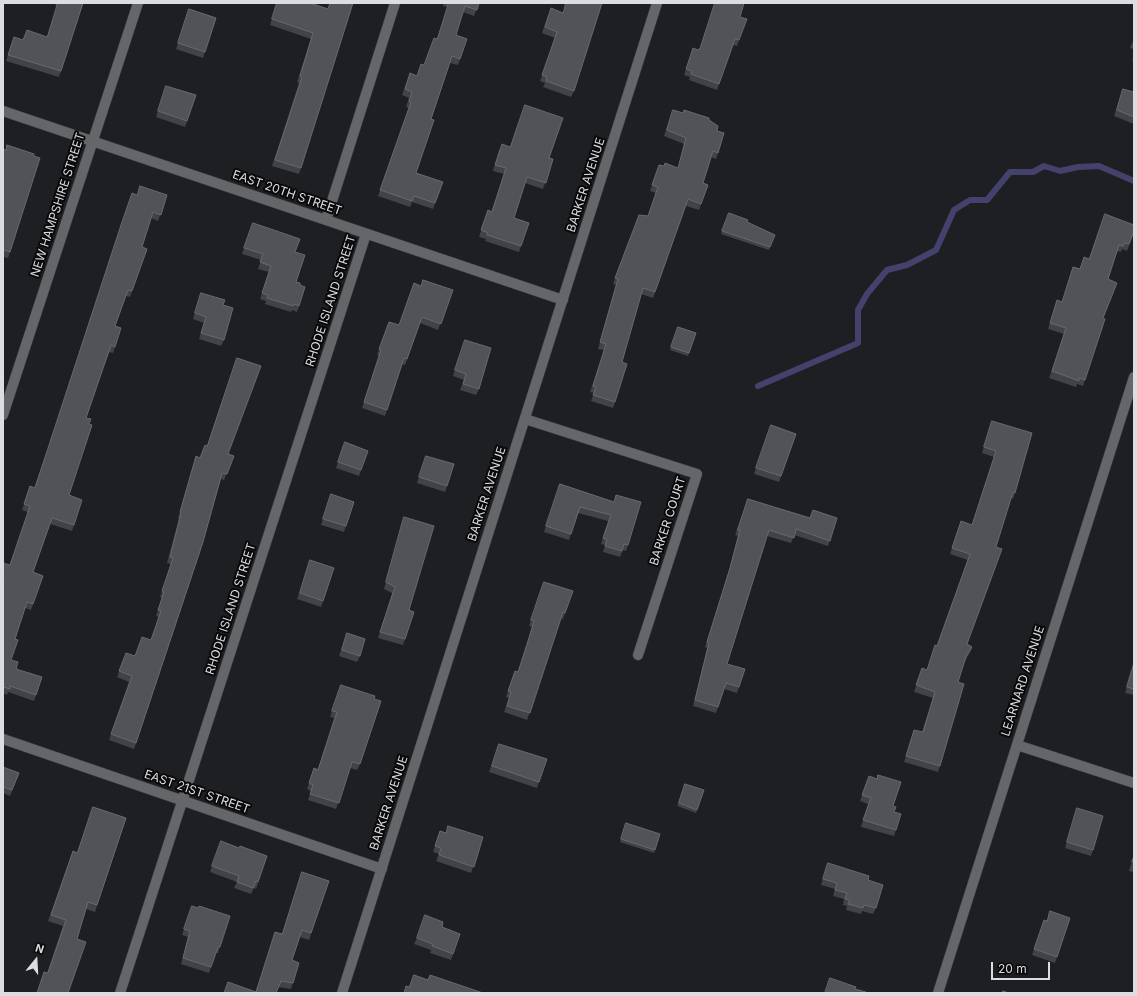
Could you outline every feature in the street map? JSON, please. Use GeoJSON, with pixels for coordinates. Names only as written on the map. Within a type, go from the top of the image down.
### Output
{"type":"FeatureCollection","features":[{"type":"Feature","properties":{"kind":"street","name":"NEW HAMPSHIRE STREET"},"geometry":{"type":"LineString","coordinates":[[3,415],[138,3]]}},
{"type":"Feature","properties":{"kind":"street"},"geometry":{"type":"LineString","coordinates":[[326,220],[395,3]]}},
{"type":"Feature","properties":{"kind":"street","name":"BARKER AVENUE"},"geometry":{"type":"LineString","coordinates":[[342,993],[657,3]]}},
{"type":"Feature","properties":{"kind":"street","name":"EAST 20TH STREET"},"geometry":{"type":"LineString","coordinates":[[3,111],[563,300]]}},
{"type":"Feature","properties":{"kind":"street","name":"RHODE ISLAND STREET"},"geometry":{"type":"LineString","coordinates":[[120,993],[366,234]]}},
{"type":"Feature","properties":{"kind":"street","name":"LEARNARD AVENUE"},"geometry":{"type":"LineString","coordinates":[[938,993],[1134,377]]}},
{"type":"Feature","properties":{"kind":"street","name":"BARKER COURT"},"geometry":{"type":"LineString","coordinates":[[525,419],[697,474],[638,656]]}},
{"type":"Feature","properties":{"kind":"street","name":"EAST 21ST STREET"},"geometry":{"type":"LineString","coordinates":[[3,739],[382,869]]}},
{"type":"Feature","properties":{"kind":"street"},"geometry":{"type":"LineString","coordinates":[[1017,745],[1134,783]]}},
{"type":"Feature","properties":{"kind":"building"},"geometry":{"type":"Polygon","coordinates":[[[58,3],[83,3],[61,71],[8,55],[14,37],[23,40],[27,30],[47,37],[58,3]]]}},
{"type":"Feature","properties":{"kind":"building"},"geometry":{"type":"Polygon","coordinates":[[[277,3],[310,3],[328,9],[330,3],[353,3],[301,168],[275,160],[302,77],[300,76],[313,33],[272,19],[277,3]]]}},
{"type":"Feature","properties":{"kind":"building"},"geometry":{"type":"Polygon","coordinates":[[[449,3],[479,3],[477,10],[465,6],[456,35],[467,39],[460,59],[452,56],[431,119],[434,120],[416,173],[443,182],[435,203],[414,196],[412,201],[380,190],[411,102],[409,101],[412,92],[405,89],[410,73],[417,76],[421,64],[424,65],[434,38],[437,39],[449,3]]]}},
{"type":"Feature","properties":{"kind":"building"},"geometry":{"type":"Polygon","coordinates":[[[566,3],[602,3],[574,91],[546,81],[547,77],[542,75],[557,32],[545,27],[551,8],[563,13],[566,3]]]}},
{"type":"Feature","properties":{"kind":"building"},"geometry":{"type":"Polygon","coordinates":[[[715,3],[744,3],[740,17],[747,19],[739,40],[735,39],[719,84],[691,74],[692,71],[686,69],[693,48],[698,50],[700,48],[715,3]]]}},
{"type":"Feature","properties":{"kind":"building"},"geometry":{"type":"Polygon","coordinates":[[[189,9],[216,18],[205,52],[178,43],[189,9]]]}},
{"type":"Feature","properties":{"kind":"building"},"geometry":{"type":"Polygon","coordinates":[[[166,86],[196,95],[187,121],[158,111],[166,86]]]}},
{"type":"Feature","properties":{"kind":"building"},"geometry":{"type":"Polygon","coordinates":[[[1123,89],[1134,92],[1134,117],[1117,110],[1123,89]]]}},
{"type":"Feature","properties":{"kind":"building"},"geometry":{"type":"Polygon","coordinates":[[[525,105],[563,118],[549,158],[553,159],[546,183],[527,177],[514,218],[529,223],[521,246],[487,235],[488,233],[481,230],[488,210],[492,212],[506,168],[495,165],[502,144],[510,147],[525,105]]]}},
{"type":"Feature","properties":{"kind":"building"},"geometry":{"type":"Polygon","coordinates":[[[673,110],[683,113],[684,110],[709,118],[709,120],[718,126],[717,131],[724,133],[718,153],[713,151],[703,183],[708,185],[701,204],[688,199],[655,292],[643,288],[622,362],[627,364],[615,402],[593,395],[596,387],[593,386],[606,344],[600,342],[618,279],[615,278],[639,215],[648,216],[658,187],[652,185],[659,165],[664,166],[665,163],[678,168],[686,138],[667,130],[673,110]]]}},
{"type":"Feature","properties":{"kind":"building"},"geometry":{"type":"Polygon","coordinates":[[[7,145],[34,154],[34,156],[40,158],[10,252],[4,250],[3,253],[3,149],[6,150],[7,145]]]}},
{"type":"Feature","properties":{"kind":"building"},"geometry":{"type":"Polygon","coordinates":[[[140,186],[167,195],[161,215],[153,212],[142,247],[147,249],[132,291],[128,290],[115,326],[121,328],[115,347],[111,345],[86,418],[91,419],[89,424],[92,425],[69,495],[82,500],[74,525],[52,518],[33,572],[43,576],[33,604],[27,602],[15,639],[18,640],[11,660],[18,662],[16,669],[42,677],[36,695],[10,686],[10,689],[3,687],[3,563],[10,565],[30,506],[24,504],[30,486],[35,488],[132,193],[137,195],[140,186]]]}},
{"type":"Feature","properties":{"kind":"building"},"geometry":{"type":"Polygon","coordinates":[[[729,213],[748,220],[747,222],[775,235],[770,247],[722,231],[729,213]]]}},
{"type":"Feature","properties":{"kind":"building"},"geometry":{"type":"Polygon","coordinates":[[[1105,214],[1134,225],[1134,231],[1129,244],[1125,243],[1123,246],[1119,245],[1108,279],[1117,283],[1103,318],[1105,319],[1085,380],[1079,378],[1079,381],[1052,371],[1066,328],[1050,323],[1057,300],[1062,302],[1073,267],[1080,269],[1084,257],[1089,259],[1105,214]]]}},
{"type":"Feature","properties":{"kind":"building"},"geometry":{"type":"Polygon","coordinates":[[[253,223],[300,239],[295,252],[305,255],[296,282],[305,287],[299,306],[294,304],[293,306],[267,298],[268,295],[262,293],[271,266],[260,262],[263,254],[244,248],[253,223]]]}},
{"type":"Feature","properties":{"kind":"building"},"geometry":{"type":"Polygon","coordinates":[[[423,280],[453,290],[441,324],[422,317],[407,359],[404,358],[387,410],[364,402],[381,350],[379,349],[389,322],[399,325],[414,283],[421,286],[423,280]]]}},
{"type":"Feature","properties":{"kind":"building"},"geometry":{"type":"Polygon","coordinates":[[[201,293],[225,300],[223,305],[233,308],[224,340],[201,333],[206,317],[195,313],[201,293]]]}},
{"type":"Feature","properties":{"kind":"building"},"geometry":{"type":"Polygon","coordinates":[[[678,327],[696,333],[689,353],[671,347],[678,327]]]}},
{"type":"Feature","properties":{"kind":"building"},"geometry":{"type":"Polygon","coordinates":[[[465,340],[491,348],[479,389],[463,384],[466,374],[455,370],[465,340]]]}},
{"type":"Feature","properties":{"kind":"building"},"geometry":{"type":"Polygon","coordinates":[[[237,358],[261,366],[228,454],[234,456],[227,474],[222,473],[203,542],[136,743],[111,734],[132,676],[119,671],[126,653],[135,656],[142,637],[151,640],[161,611],[158,610],[164,592],[162,591],[173,558],[170,557],[180,512],[196,456],[200,458],[205,445],[207,446],[237,358]]]}},
{"type":"Feature","properties":{"kind":"building"},"geometry":{"type":"Polygon","coordinates":[[[992,421],[1032,433],[1015,493],[1013,492],[996,547],[1002,549],[967,644],[972,647],[966,657],[958,682],[964,684],[940,766],[906,756],[914,730],[923,732],[935,692],[916,685],[922,668],[927,670],[935,645],[937,646],[970,554],[952,548],[961,521],[972,525],[996,451],[984,447],[992,421]]]}},
{"type":"Feature","properties":{"kind":"building"},"geometry":{"type":"Polygon","coordinates":[[[771,425],[796,434],[781,476],[756,468],[771,425]]]}},
{"type":"Feature","properties":{"kind":"building"},"geometry":{"type":"Polygon","coordinates":[[[345,442],[368,451],[361,470],[338,462],[345,442]]]}},
{"type":"Feature","properties":{"kind":"building"},"geometry":{"type":"Polygon","coordinates":[[[426,456],[454,464],[447,486],[419,477],[426,456]]]}},
{"type":"Feature","properties":{"kind":"building"},"geometry":{"type":"Polygon","coordinates":[[[560,484],[614,502],[616,495],[641,502],[628,545],[624,544],[622,551],[605,546],[607,539],[603,538],[611,515],[580,507],[571,534],[546,526],[560,484]]]}},
{"type":"Feature","properties":{"kind":"building"},"geometry":{"type":"Polygon","coordinates":[[[331,494],[354,502],[346,526],[323,519],[331,494]]]}},
{"type":"Feature","properties":{"kind":"building"},"geometry":{"type":"Polygon","coordinates":[[[748,499],[810,518],[813,510],[837,518],[830,541],[796,529],[794,538],[769,530],[727,664],[745,669],[739,687],[726,683],[718,707],[695,700],[709,643],[707,642],[730,568],[740,530],[738,530],[748,499]]]}},
{"type":"Feature","properties":{"kind":"building"},"geometry":{"type":"Polygon","coordinates":[[[404,517],[434,526],[409,610],[414,612],[405,639],[380,632],[395,587],[386,582],[404,517]]]}},
{"type":"Feature","properties":{"kind":"building"},"geometry":{"type":"Polygon","coordinates":[[[310,560],[334,568],[323,601],[300,593],[310,560]]]}},
{"type":"Feature","properties":{"kind":"building"},"geometry":{"type":"Polygon","coordinates":[[[544,582],[573,591],[565,613],[563,612],[530,713],[507,706],[511,692],[508,691],[515,671],[518,672],[534,621],[531,620],[544,582]]]}},
{"type":"Feature","properties":{"kind":"building"},"geometry":{"type":"Polygon","coordinates":[[[347,633],[365,639],[360,656],[342,650],[347,633]]]}},
{"type":"Feature","properties":{"kind":"building"},"geometry":{"type":"Polygon","coordinates":[[[1134,663],[1134,689],[1127,687],[1134,663]]]}},
{"type":"Feature","properties":{"kind":"building"},"geometry":{"type":"Polygon","coordinates":[[[341,685],[375,696],[374,699],[381,701],[360,764],[352,762],[339,803],[310,794],[313,785],[309,783],[314,768],[318,770],[337,712],[332,711],[341,685]]]}},
{"type":"Feature","properties":{"kind":"building"},"geometry":{"type":"Polygon","coordinates":[[[499,744],[547,759],[539,782],[492,766],[499,744]]]}},
{"type":"Feature","properties":{"kind":"building"},"geometry":{"type":"Polygon","coordinates":[[[3,767],[19,773],[12,790],[3,787],[3,767]]]}},
{"type":"Feature","properties":{"kind":"building"},"geometry":{"type":"Polygon","coordinates":[[[878,775],[901,782],[893,806],[896,807],[894,812],[901,814],[896,830],[863,820],[871,798],[862,795],[869,776],[877,779],[878,775]]]}},
{"type":"Feature","properties":{"kind":"building"},"geometry":{"type":"Polygon","coordinates":[[[685,784],[704,790],[697,810],[679,803],[685,784]]]}},
{"type":"Feature","properties":{"kind":"building"},"geometry":{"type":"Polygon","coordinates":[[[93,807],[126,818],[97,905],[88,902],[77,939],[86,942],[68,993],[37,993],[44,972],[48,973],[66,920],[51,915],[73,851],[77,853],[93,807]]]}},
{"type":"Feature","properties":{"kind":"building"},"geometry":{"type":"Polygon","coordinates":[[[1077,808],[1103,816],[1093,850],[1067,842],[1077,808]]]}},
{"type":"Feature","properties":{"kind":"building"},"geometry":{"type":"Polygon","coordinates":[[[626,823],[660,834],[655,850],[621,839],[626,823]]]}},
{"type":"Feature","properties":{"kind":"building"},"geometry":{"type":"Polygon","coordinates":[[[448,826],[483,837],[474,867],[439,855],[441,848],[435,846],[440,831],[446,833],[448,826]]]}},
{"type":"Feature","properties":{"kind":"building"},"geometry":{"type":"Polygon","coordinates":[[[221,841],[267,856],[258,882],[256,881],[253,888],[237,882],[239,876],[212,866],[221,841]]]}},
{"type":"Feature","properties":{"kind":"building"},"geometry":{"type":"Polygon","coordinates":[[[828,863],[869,876],[868,880],[883,885],[876,908],[864,905],[863,908],[848,904],[850,900],[845,899],[847,893],[835,890],[837,883],[823,879],[828,863]]]}},
{"type":"Feature","properties":{"kind":"building"},"geometry":{"type":"Polygon","coordinates":[[[302,872],[329,881],[311,933],[302,930],[292,960],[299,963],[293,983],[281,981],[276,993],[224,993],[228,982],[256,992],[275,932],[282,934],[302,872]]]}},
{"type":"Feature","properties":{"kind":"building"},"geometry":{"type":"Polygon","coordinates":[[[192,906],[198,908],[199,906],[230,916],[220,947],[218,947],[211,967],[183,958],[190,931],[184,929],[192,906]]]}},
{"type":"Feature","properties":{"kind":"building"},"geometry":{"type":"Polygon","coordinates":[[[1050,911],[1070,918],[1057,957],[1034,949],[1044,920],[1047,921],[1050,911]]]}},
{"type":"Feature","properties":{"kind":"building"},"geometry":{"type":"Polygon","coordinates":[[[425,915],[443,922],[442,927],[460,934],[453,954],[432,946],[433,944],[417,938],[425,915]]]}},
{"type":"Feature","properties":{"kind":"building"},"geometry":{"type":"Polygon","coordinates":[[[414,975],[428,980],[430,975],[483,993],[404,993],[406,986],[409,987],[414,975]]]}},
{"type":"Feature","properties":{"kind":"building"},"geometry":{"type":"Polygon","coordinates":[[[830,978],[856,987],[855,989],[866,993],[825,993],[830,978]]]}},
{"type":"Feature","properties":{"kind":"waterway"},"geometry":{"type":"LineString","coordinates":[[758,386],[858,343],[858,310],[867,294],[887,270],[907,265],[936,250],[954,210],[970,200],[987,200],[1010,172],[1033,172],[1044,166],[1060,171],[1078,167],[1099,166],[1134,181]]}}]}
